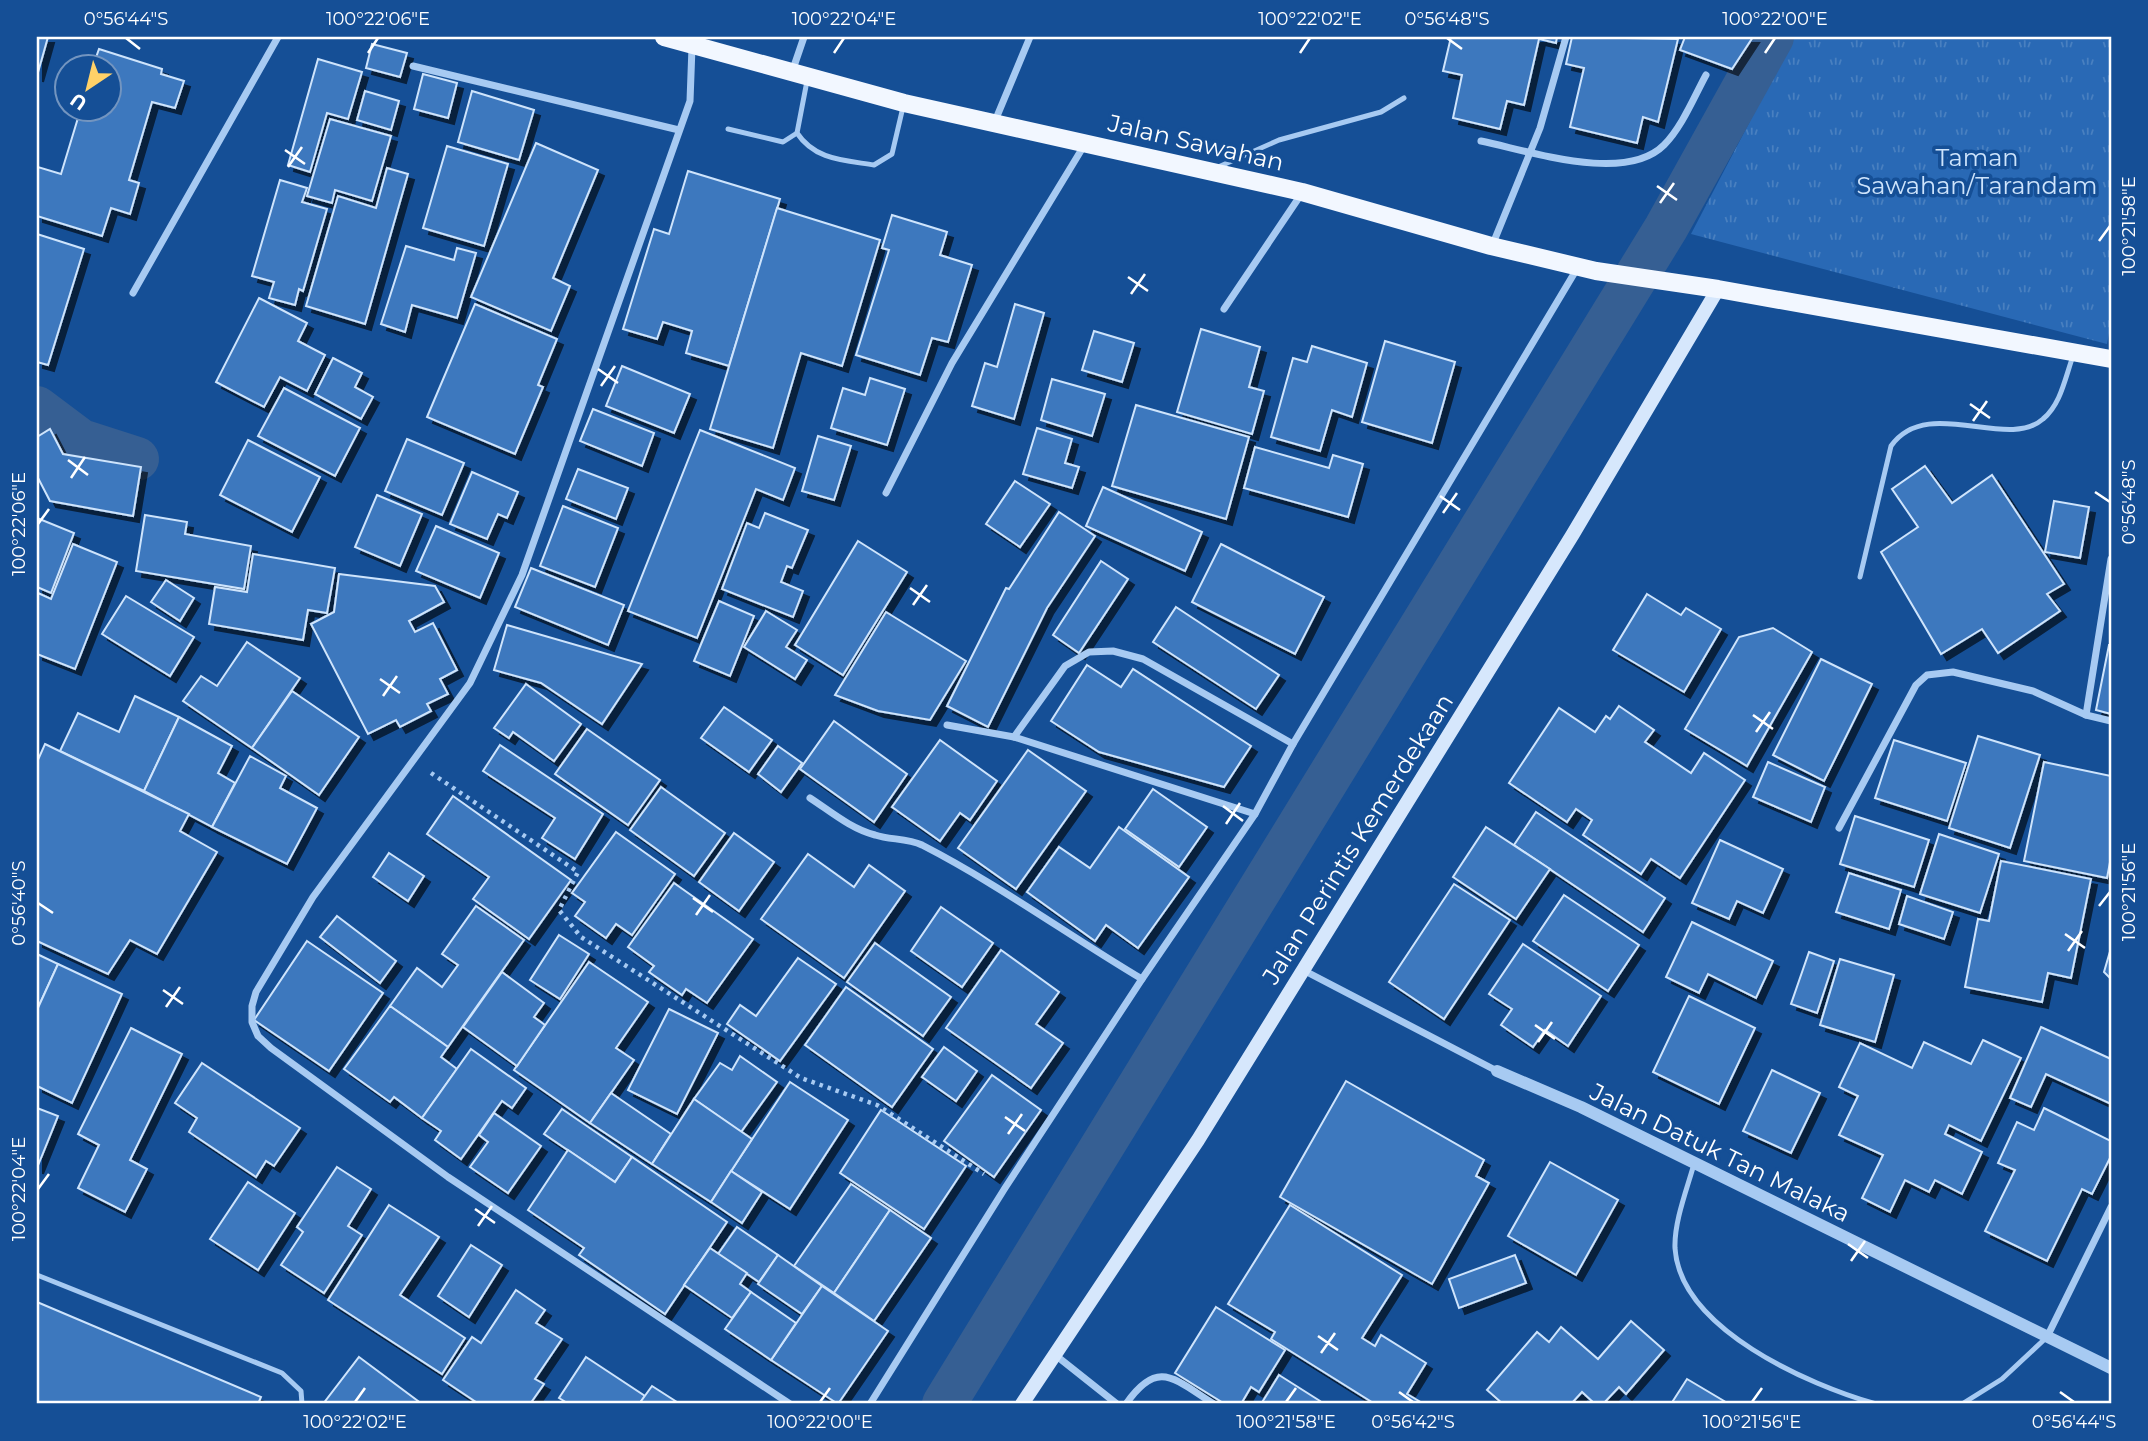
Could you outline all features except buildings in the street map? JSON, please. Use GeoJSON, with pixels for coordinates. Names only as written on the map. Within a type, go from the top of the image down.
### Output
{"type":"FeatureCollection","features":[{"type":"Feature","properties":{"kind":"main road","name":"Jalan Sawahan"},"geometry":{"type":"LineString","coordinates":[[664,37],[904,103],[995,121],[1302,192],[1491,246],[1587,269],[1718,289],[2111,359]]}},
{"type":"Feature","properties":{"kind":"main road","name":"Jalan Perintis Kemerdekaan"},"geometry":{"type":"LineString","coordinates":[[1023,1404],[1198,1140],[1573,534],[1718,289]]}},
{"type":"Feature","properties":{"kind":"street"},"geometry":{"type":"LineString","coordinates":[[133,293],[278,37]]}},
{"type":"Feature","properties":{"kind":"street"},"geometry":{"type":"LineString","coordinates":[[800,75],[804,37]]}},
{"type":"Feature","properties":{"kind":"street"},"geometry":{"type":"LineString","coordinates":[[995,121],[1030,37]]}},
{"type":"Feature","properties":{"kind":"street"},"geometry":{"type":"LineString","coordinates":[[1491,246],[1531,151],[1566,37]]}},
{"type":"Feature","properties":{"kind":"street"},"geometry":{"type":"LineString","coordinates":[[692,45],[692,87],[679,130],[522,575],[470,683],[313,897],[256,992],[252,1006],[252,1022],[258,1036],[448,1177],[790,1404]]}},
{"type":"Feature","properties":{"kind":"street"},"geometry":{"type":"LineString","coordinates":[[414,66],[679,130]]}},
{"type":"Feature","properties":{"kind":"street"},"geometry":{"type":"LineString","coordinates":[[1481,141],[1606,165],[1639,162],[1664,145],[1706,75]]}},
{"type":"Feature","properties":{"kind":"street"},"geometry":{"type":"LineString","coordinates":[[886,493],[952,363],[1086,143]]}},
{"type":"Feature","properties":{"kind":"street"},"geometry":{"type":"LineString","coordinates":[[1224,309],[1302,192]]}},
{"type":"Feature","properties":{"kind":"street"},"geometry":{"type":"LineString","coordinates":[[870,1404],[1142,979],[1255,814],[1293,744],[1587,269]]}},
{"type":"Feature","properties":{"kind":"street"},"geometry":{"type":"LineString","coordinates":[[2086,715],[2111,559]]}},
{"type":"Feature","properties":{"kind":"street"},"geometry":{"type":"LineString","coordinates":[[1014,737],[1065,666],[1089,652],[1114,650],[1143,659],[1293,744]]}},
{"type":"Feature","properties":{"kind":"street"},"geometry":{"type":"LineString","coordinates":[[1839,828],[1916,685],[1927,675],[1953,672],[2033,691],[2086,715],[2111,721]]}},
{"type":"Feature","properties":{"kind":"street"},"geometry":{"type":"LineString","coordinates":[[947,725],[1014,737],[1255,814]]}},
{"type":"Feature","properties":{"kind":"street"},"geometry":{"type":"LineString","coordinates":[[810,798],[853,827],[873,835],[921,845],[979,876],[1142,979]]}},
{"type":"Feature","properties":{"kind":"street"},"geometry":{"type":"LineString","coordinates":[[1303,970],[1497,1072]]}},
{"type":"Feature","properties":{"kind":"street","name":"Jalan Datuk Tan Malaka"},"geometry":{"type":"LineString","coordinates":[[1497,1072],[1581,1107],[2111,1368]]}},
{"type":"Feature","properties":{"kind":"street"},"geometry":{"type":"LineString","coordinates":[[2047,1337],[2111,1207]]}},
{"type":"Feature","properties":{"kind":"street"},"geometry":{"type":"LineString","coordinates":[[1054,1354],[1117,1404]]}},
{"type":"Feature","properties":{"kind":"street"},"geometry":{"type":"LineString","coordinates":[[1126,1404],[1140,1383],[1160,1376],[1172,1379],[1214,1404]]}},
{"type":"Feature","properties":{"kind":"lane"},"geometry":{"type":"LineString","coordinates":[[800,75],[797,133],[808,149],[874,165],[892,154],[904,103]]}},
{"type":"Feature","properties":{"kind":"lane"},"geometry":{"type":"LineString","coordinates":[[1210,171],[1279,140],[1381,112],[1404,98]]}},
{"type":"Feature","properties":{"kind":"lane"},"geometry":{"type":"LineString","coordinates":[[728,129],[783,142],[797,133]]}},
{"type":"Feature","properties":{"kind":"lane"},"geometry":{"type":"LineString","coordinates":[[1860,577],[1891,446],[1900,433],[1923,424],[2020,428],[2042,421],[2057,404],[2074,353]]}},
{"type":"Feature","properties":{"kind":"lane"},"geometry":{"type":"LineString","coordinates":[[1694,1164],[1675,1247],[1682,1276],[1701,1308],[1744,1343],[1803,1376],[1876,1404]]}},
{"type":"Feature","properties":{"kind":"lane"},"geometry":{"type":"LineString","coordinates":[[37,1275],[282,1373],[301,1391],[303,1404]]}},
{"type":"Feature","properties":{"kind":"lane"},"geometry":{"type":"LineString","coordinates":[[1962,1404],[2002,1379],[2047,1337]]}},
{"type":"Feature","properties":{"kind":"path"},"geometry":{"type":"LineString","coordinates":[[414,762],[578,872],[559,910],[581,937],[801,1078],[877,1104],[1006,1188]]}},
{"type":"Feature","properties":{"kind":"green space","name":"Taman Sawahan/Tarandam"},"geometry":{"type":"Polygon","coordinates":[[[1794,37],[2111,37],[2111,322],[2107,344],[1691,234],[1794,37]]]}},
{"type":"Feature","properties":{"kind":"waterway"},"geometry":{"type":"LineString","coordinates":[[944,1404],[1666,228],[1772,37]]}},
{"type":"Feature","properties":{"kind":"waterway"},"geometry":{"type":"LineString","coordinates":[[37,408],[81,441],[137,459]]}}]}
